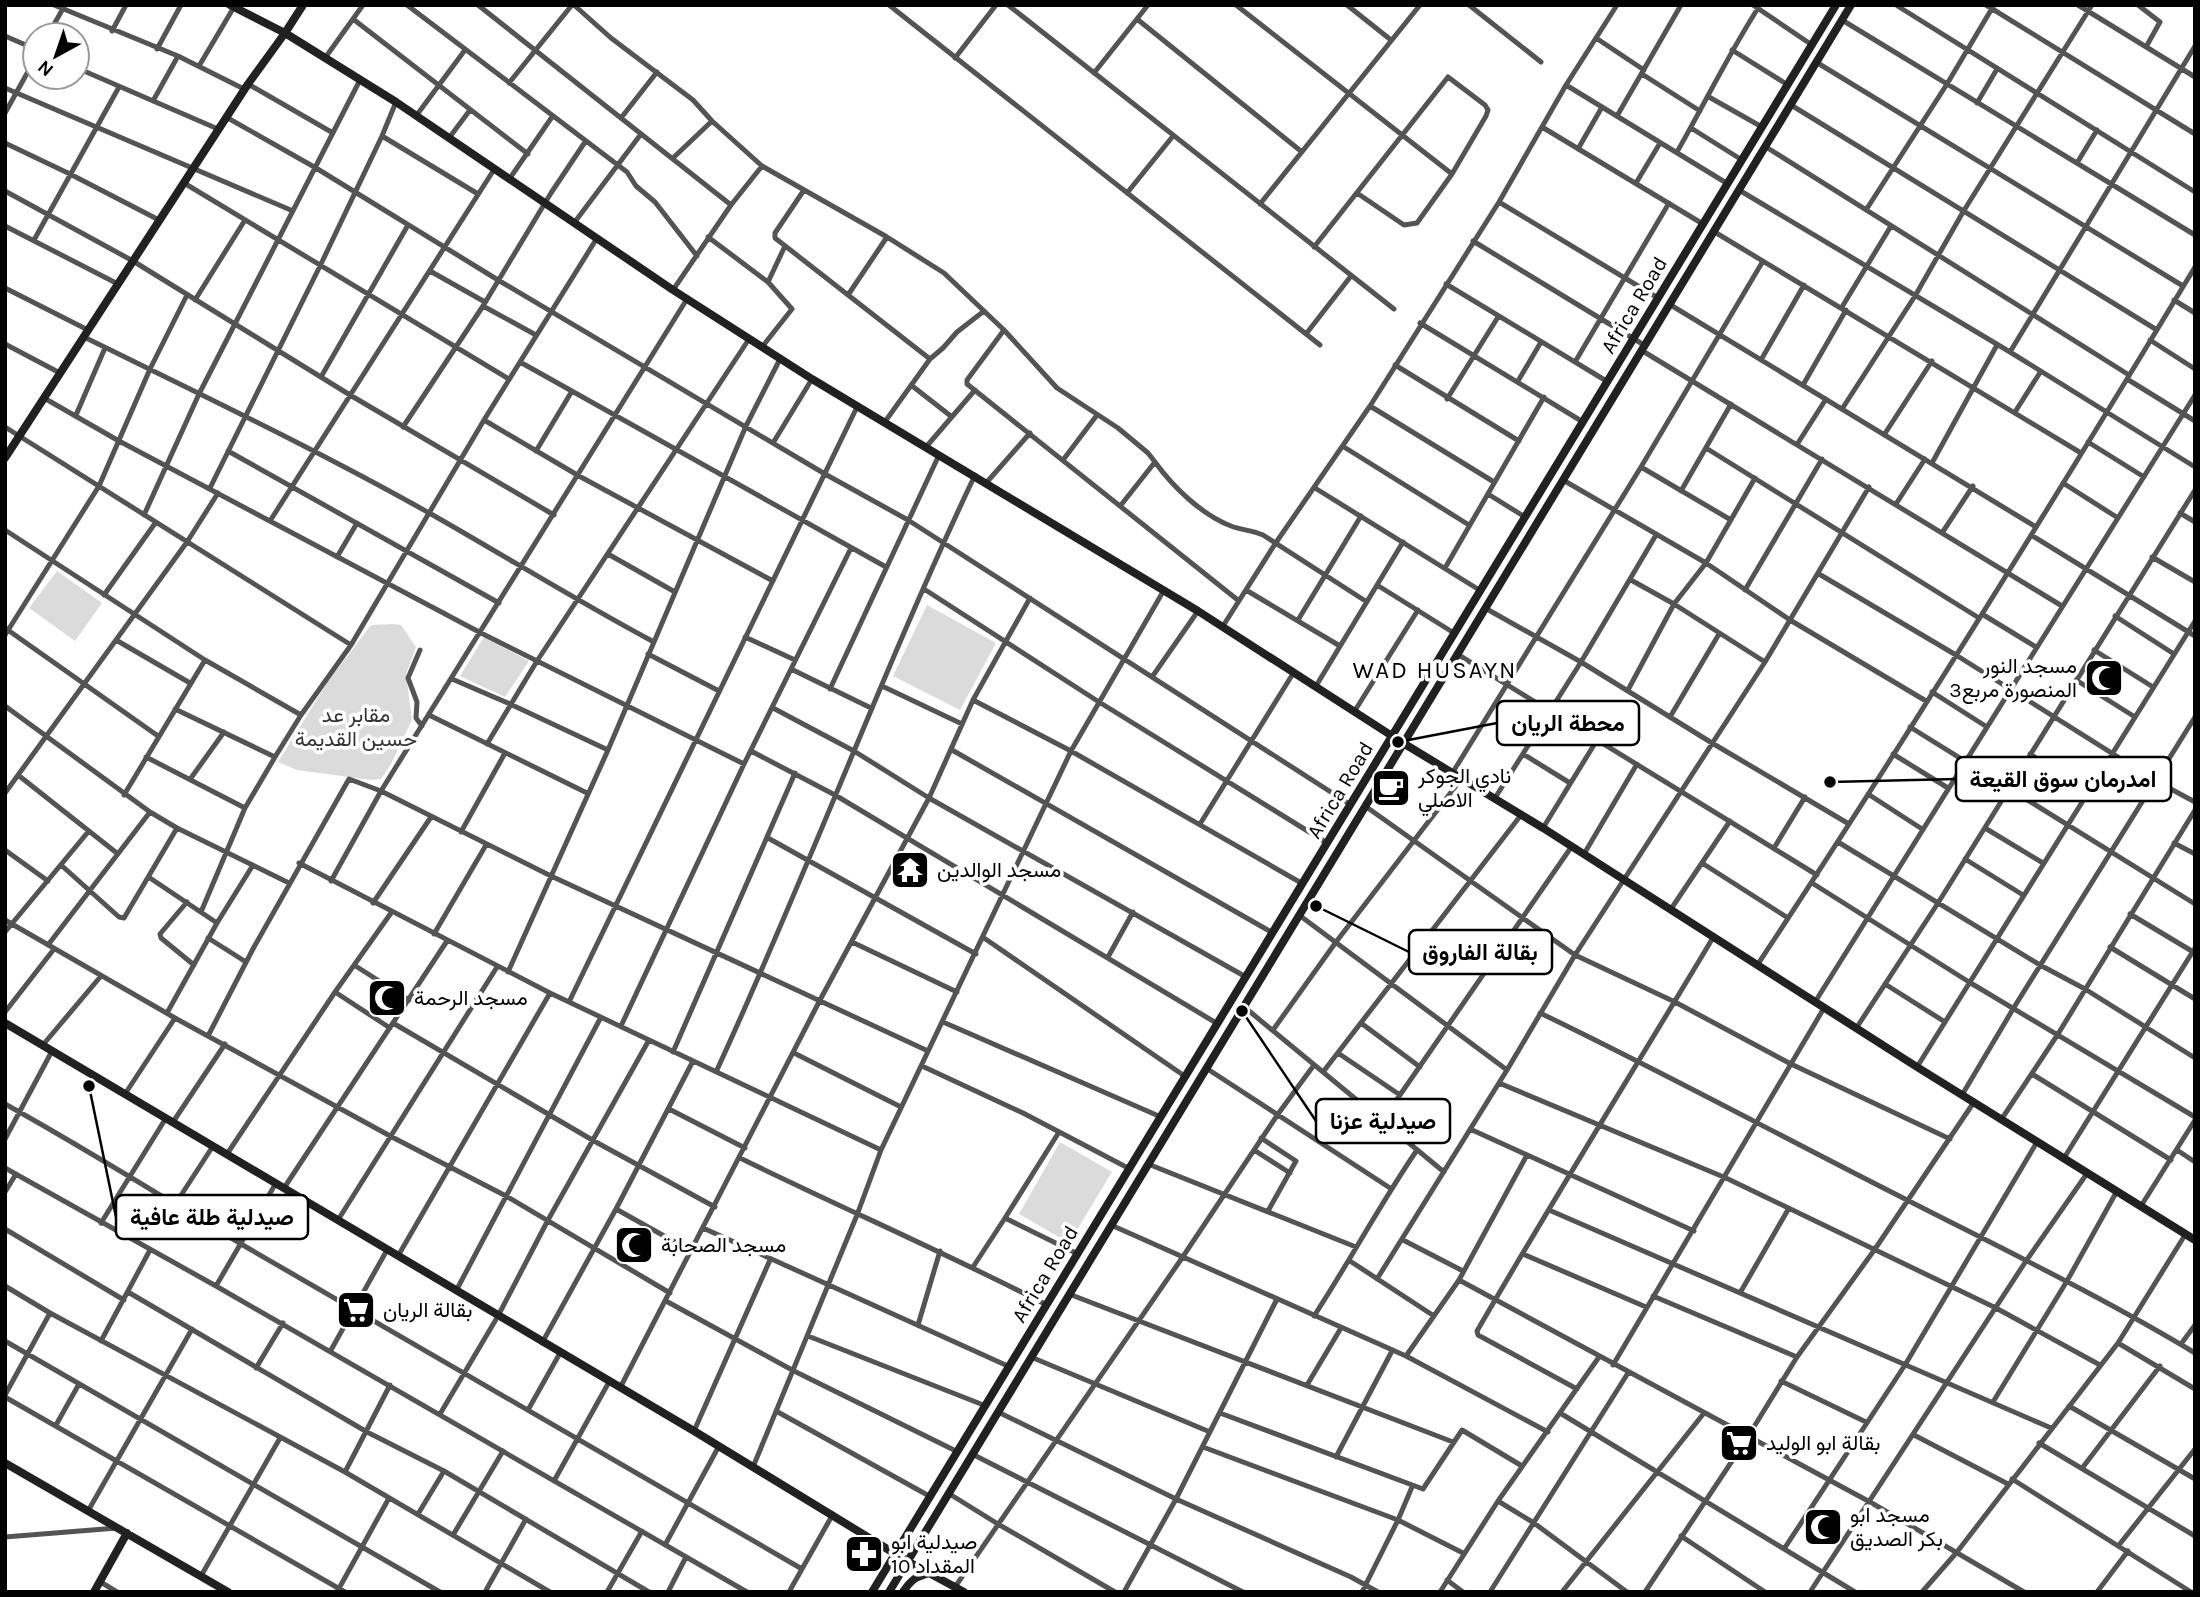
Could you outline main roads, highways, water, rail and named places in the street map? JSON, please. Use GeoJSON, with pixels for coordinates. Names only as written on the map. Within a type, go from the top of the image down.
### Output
{"type":"FeatureCollection","features":[{"type":"Feature","properties":{"kind":"place","name":"مسجد النور المنصورة مربع3"},"geometry":{"type":"Point","coordinates":[2104,678]}},
{"type":"Feature","properties":{"kind":"place","name":"محطة الريان"},"geometry":{"type":"Point","coordinates":[1398,742]}},
{"type":"Feature","properties":{"kind":"place","name":"امدرمان سوق القيعة"},"geometry":{"type":"Point","coordinates":[1830,782]}},
{"type":"Feature","properties":{"kind":"place","name":"نادي الجوكر الاصلي"},"geometry":{"type":"Point","coordinates":[1391,788]}},
{"type":"Feature","properties":{"kind":"place","name":"مسجد الوالدين"},"geometry":{"type":"Point","coordinates":[910,870]}},
{"type":"Feature","properties":{"kind":"place","name":"بقالة الفاروق"},"geometry":{"type":"Point","coordinates":[1316,906]}},
{"type":"Feature","properties":{"kind":"place","name":"مسجد الرحمة"},"geometry":{"type":"Point","coordinates":[387,998]}},
{"type":"Feature","properties":{"kind":"place","name":"صيدلية عزنا"},"geometry":{"type":"Point","coordinates":[1242,1011]}},
{"type":"Feature","properties":{"kind":"place","name":"صيدلية طلة عافية"},"geometry":{"type":"Point","coordinates":[89,1086]}},
{"type":"Feature","properties":{"kind":"place","name":"مسجد الصحابة"},"geometry":{"type":"Point","coordinates":[634,1245]}},
{"type":"Feature","properties":{"kind":"place","name":"بقالة الريان"},"geometry":{"type":"Point","coordinates":[356,1310]}},
{"type":"Feature","properties":{"kind":"place","name":"بقالة ابو الوليد"},"geometry":{"type":"Point","coordinates":[1739,1443]}},
{"type":"Feature","properties":{"kind":"place","name":"مسجد ابو بكر الصديق"},"geometry":{"type":"Point","coordinates":[1823,1527]}},
{"type":"Feature","properties":{"kind":"place","name":"صيدلية ابو المقداد 10"},"geometry":{"type":"Point","coordinates":[864,1554]}},
{"type":"Feature","properties":{"kind":"district","name":"WAD HUSAYN"},"geometry":{"type":"Point","coordinates":[1435,670]}},
{"type":"Feature","properties":{"kind":"park label","name":"مقابر عد حسين القديمة"},"geometry":{"type":"Point","coordinates":[356,727]}}]}
